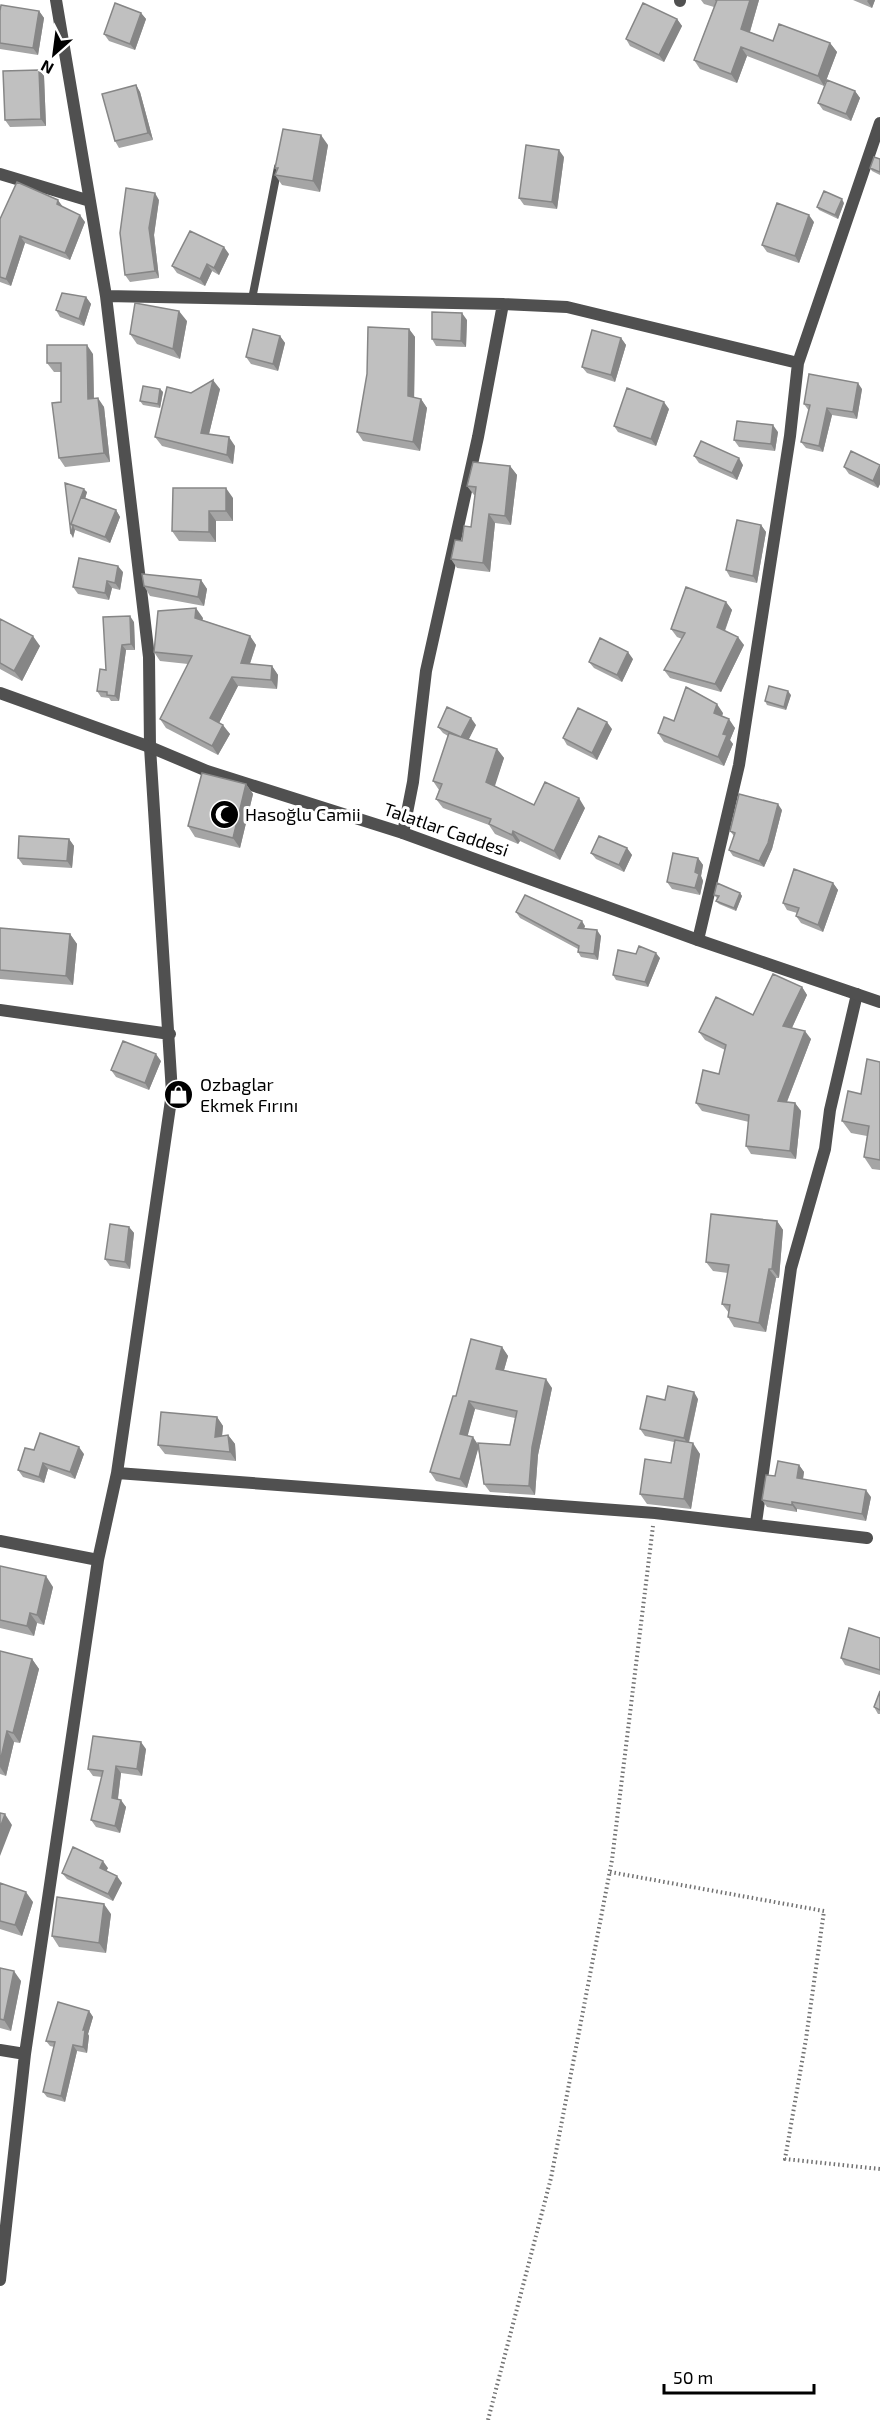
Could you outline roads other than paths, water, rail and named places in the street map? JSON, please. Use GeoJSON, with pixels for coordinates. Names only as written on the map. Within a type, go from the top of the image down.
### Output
{"type":"FeatureCollection","features":[{"type":"Feature","properties":{"kind":"street"},"geometry":{"type":"LineString","coordinates":[[0,2280],[25,2054],[98,1560],[117,1473],[172,1093],[150,747],[149,657],[106,296],[56,0]]}},
{"type":"Feature","properties":{"kind":"street"},"geometry":{"type":"LineString","coordinates":[[698,940],[739,765],[790,436],[798,363],[880,123]]}},
{"type":"Feature","properties":{"kind":"street"},"geometry":{"type":"LineString","coordinates":[[0,174],[90,201]]}},
{"type":"Feature","properties":{"kind":"street"},"geometry":{"type":"LineString","coordinates":[[106,296],[567,307],[798,363]]}},
{"type":"Feature","properties":{"kind":"street"},"geometry":{"type":"LineString","coordinates":[[403,833],[413,782],[426,671],[478,437],[503,304]]}},
{"type":"Feature","properties":{"kind":"street","name":"Talatlar Caddesi"},"geometry":{"type":"LineString","coordinates":[[0,693],[150,747],[207,771],[403,833],[698,940],[880,1002]]}},
{"type":"Feature","properties":{"kind":"street"},"geometry":{"type":"LineString","coordinates":[[756,1523],[791,1268],[825,1149],[830,1110],[857,994]]}},
{"type":"Feature","properties":{"kind":"street"},"geometry":{"type":"LineString","coordinates":[[0,1010],[170,1034]]}},
{"type":"Feature","properties":{"kind":"street"},"geometry":{"type":"LineString","coordinates":[[117,1473],[655,1513],[756,1523],[867,1538]]}},
{"type":"Feature","properties":{"kind":"street"},"geometry":{"type":"LineString","coordinates":[[0,1541],[98,1560]]}},
{"type":"Feature","properties":{"kind":"street"},"geometry":{"type":"LineString","coordinates":[[0,2050],[25,2054]]}},
{"type":"Feature","properties":{"kind":"lane"},"geometry":{"type":"LineString","coordinates":[[252,299],[279,158]]}},
{"type":"Feature","properties":{"kind":"place","name":"Hasoğlu Camii"},"geometry":{"type":"Point","coordinates":[224,815]}},
{"type":"Feature","properties":{"kind":"place","name":"Ozbaglar Ekmek Fırını"},"geometry":{"type":"Point","coordinates":[179,1095]}}]}
